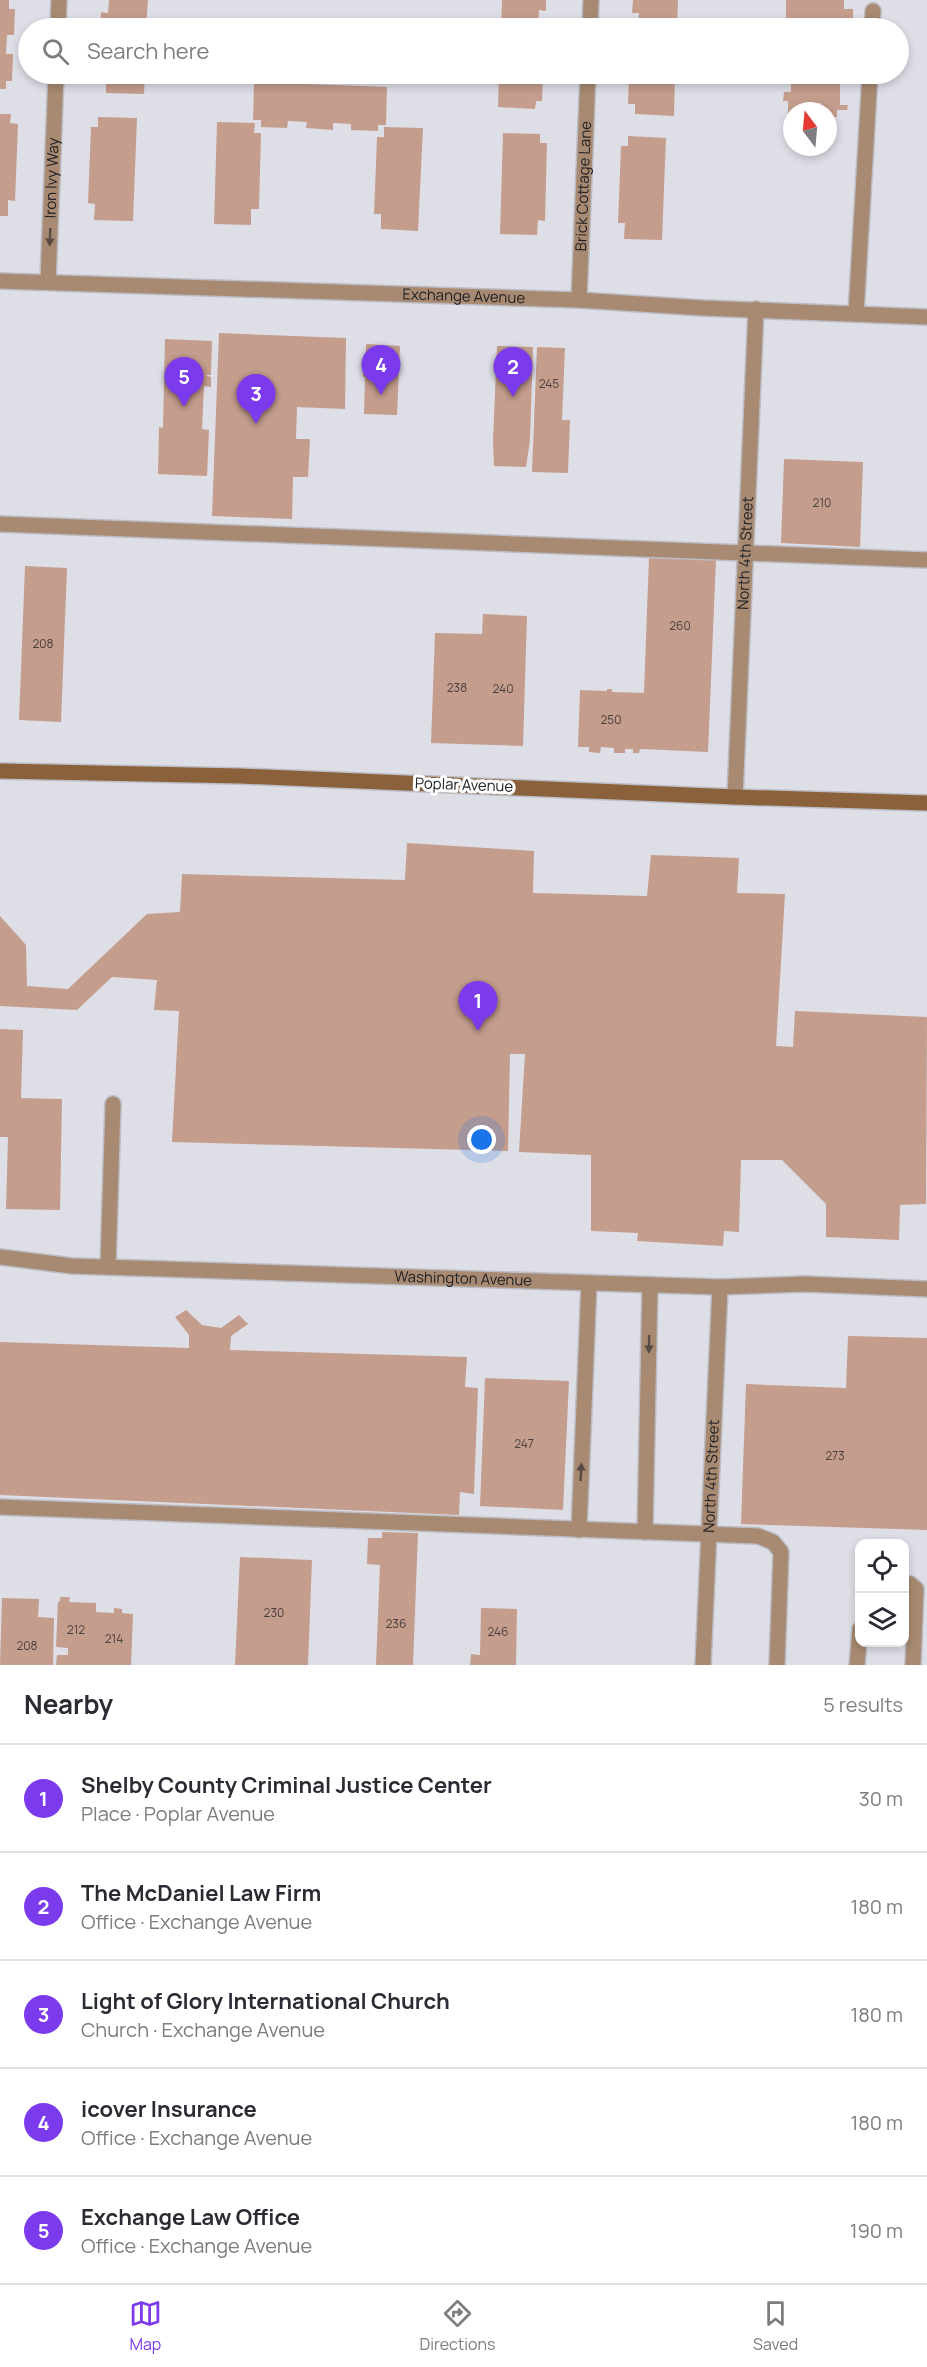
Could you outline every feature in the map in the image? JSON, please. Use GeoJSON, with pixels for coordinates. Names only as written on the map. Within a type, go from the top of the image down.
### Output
{"type":"FeatureCollection","features":[{"type":"Feature","properties":{"kind":"main road","name":"Poplar Avenue"},"geometry":{"type":"LineString","coordinates":[[0,771],[240,776],[735,797],[927,802]]}},
{"type":"Feature","properties":{"kind":"street"},"geometry":{"type":"LineString","coordinates":[[58,18],[59,0]]}},
{"type":"Feature","properties":{"kind":"street"},"geometry":{"type":"LineString","coordinates":[[590,18],[591,0]]}},
{"type":"Feature","properties":{"kind":"street"},"geometry":{"type":"LineString","coordinates":[[873,11],[873,18]]}},
{"type":"Feature","properties":{"kind":"street","name":"Iron Ivy Way"},"geometry":{"type":"LineString","coordinates":[[48,282],[56,84]]}},
{"type":"Feature","properties":{"kind":"street","name":"Brick Cottage Lane"},"geometry":{"type":"LineString","coordinates":[[579,300],[588,84]]}},
{"type":"Feature","properties":{"kind":"street"},"geometry":{"type":"LineString","coordinates":[[856,314],[869,84]]}},
{"type":"Feature","properties":{"kind":"street","name":"Exchange Avenue"},"geometry":{"type":"LineString","coordinates":[[0,281],[579,300],[927,317]]}},
{"type":"Feature","properties":{"kind":"street","name":"North 4th Street"},"geometry":{"type":"LineString","coordinates":[[735,797],[756,309]]}},
{"type":"Feature","properties":{"kind":"street"},"geometry":{"type":"LineString","coordinates":[[0,524],[927,560]]}},
{"type":"Feature","properties":{"kind":"street"},"geometry":{"type":"LineString","coordinates":[[108,1267],[113,1104]]}},
{"type":"Feature","properties":{"kind":"street","name":"Washington Avenue"},"geometry":{"type":"LineString","coordinates":[[0,1257],[72,1266],[720,1287],[805,1284],[927,1289]]}},
{"type":"Feature","properties":{"kind":"street"},"geometry":{"type":"LineString","coordinates":[[579,1530],[590,1283]]}},
{"type":"Feature","properties":{"kind":"street"},"geometry":{"type":"LineString","coordinates":[[645,1533],[650,1285]]}},
{"type":"Feature","properties":{"kind":"street","name":"North 4th Street"},"geometry":{"type":"LineString","coordinates":[[703,1665],[720,1287]]}},
{"type":"Feature","properties":{"kind":"street"},"geometry":{"type":"LineString","coordinates":[[0,1508],[758,1536],[773,1542],[782,1552],[777,1665]]}},
{"type":"Feature","properties":{"kind":"street"},"geometry":{"type":"LineString","coordinates":[[909,1584],[916,1589],[913,1665]]}},
{"type":"Feature","properties":{"kind":"street"},"geometry":{"type":"LineString","coordinates":[[857,1665],[858,1647]]}},
{"type":"Feature","properties":{"kind":"building"},"geometry":{"type":"Polygon","coordinates":[[[0,0],[9,0],[9,9],[15,9],[14,35],[7,35],[6,54],[13,54],[12,81],[6,81],[6,89],[0,89],[0,0]]]}},
{"type":"Feature","properties":{"kind":"building"},"geometry":{"type":"Polygon","coordinates":[[[109,0],[148,0],[147,18],[101,18],[101,12],[108,13],[109,0]]]}},
{"type":"Feature","properties":{"kind":"building"},"geometry":{"type":"Polygon","coordinates":[[[502,0],[546,0],[546,11],[539,10],[539,18],[501,18],[502,0]]]}},
{"type":"Feature","properties":{"kind":"building"},"geometry":{"type":"Polygon","coordinates":[[[633,0],[678,0],[677,18],[639,18],[639,13],[632,13],[633,0]]]}},
{"type":"Feature","properties":{"kind":"building"},"geometry":{"type":"Polygon","coordinates":[[[786,0],[844,0],[844,9],[853,9],[853,18],[786,18],[786,0]]]}},
{"type":"Feature","properties":{"kind":"building"},"geometry":{"type":"Polygon","coordinates":[[[106,84],[144,84],[144,94],[106,93],[106,84]]]}},
{"type":"Feature","properties":{"kind":"building"},"geometry":{"type":"Polygon","coordinates":[[[254,84],[387,87],[386,125],[378,125],[378,131],[351,130],[351,124],[333,123],[333,130],[306,128],[307,122],[288,121],[287,128],[261,127],[261,120],[253,120],[254,84]]]}},
{"type":"Feature","properties":{"kind":"building"},"geometry":{"type":"Polygon","coordinates":[[[499,84],[543,84],[542,101],[536,101],[535,109],[498,107],[499,84]]]}},
{"type":"Feature","properties":{"kind":"building"},"geometry":{"type":"Polygon","coordinates":[[[629,84],[675,84],[674,116],[635,114],[635,104],[628,104],[629,84]]]}},
{"type":"Feature","properties":{"kind":"building"},"geometry":{"type":"Polygon","coordinates":[[[791,84],[840,84],[840,105],[848,105],[847,110],[837,110],[837,102],[783,101],[784,92],[791,92],[791,84]]]}},
{"type":"Feature","properties":{"kind":"building"},"geometry":{"type":"Polygon","coordinates":[[[0,114],[11,114],[10,123],[18,124],[15,201],[8,200],[8,216],[0,216],[0,114]]]}},
{"type":"Feature","properties":{"kind":"building"},"geometry":{"type":"Polygon","coordinates":[[[98,117],[137,118],[133,221],[94,220],[95,204],[88,203],[91,127],[98,127],[98,117]]]}},
{"type":"Feature","properties":{"kind":"building"},"geometry":{"type":"Polygon","coordinates":[[[217,122],[255,123],[254,133],[261,133],[259,209],[251,209],[251,225],[214,224],[217,122]]]}},
{"type":"Feature","properties":{"kind":"building"},"geometry":{"type":"Polygon","coordinates":[[[384,127],[423,128],[418,231],[381,229],[381,214],[374,214],[377,137],[384,137],[384,127]]]}},
{"type":"Feature","properties":{"kind":"building"},"geometry":{"type":"Polygon","coordinates":[[[503,133],[540,134],[540,143],[547,143],[545,221],[538,220],[537,235],[500,234],[503,133]]]}},
{"type":"Feature","properties":{"kind":"building"},"geometry":{"type":"Polygon","coordinates":[[[628,136],[666,138],[662,240],[624,239],[625,223],[618,223],[621,146],[628,146],[628,136]]]}},
{"type":"Feature","properties":{"kind":"building"},"geometry":{"type":"Polygon","coordinates":[[[219,333],[346,338],[345,409],[297,407],[296,439],[310,439],[308,477],[293,477],[292,519],[212,516],[219,333]]]}},
{"type":"Feature","properties":{"kind":"building"},"geometry":{"type":"Polygon","coordinates":[[[165,339],[212,341],[211,375],[205,375],[211,377],[211,387],[204,386],[202,429],[209,430],[207,476],[158,474],[159,427],[163,428],[165,339]]]}},
{"type":"Feature","properties":{"kind":"building"},"geometry":{"type":"Polygon","coordinates":[[[366,344],[400,346],[397,415],[364,414],[365,377],[363,377],[363,372],[365,372],[366,344]]]}},
{"type":"Feature","properties":{"kind":"building"},"geometry":{"type":"Polygon","coordinates":[[[497,346],[533,347],[530,440],[526,467],[494,466],[497,346]]]}},
{"type":"Feature","properties":{"kind":"building"},"geometry":{"type":"Polygon","coordinates":[[[537,347],[565,348],[562,420],[570,420],[568,473],[532,472],[537,347]]]}},
{"type":"Feature","properties":{"kind":"building"},"geometry":{"type":"Polygon","coordinates":[[[784,459],[863,462],[860,547],[781,543],[784,459]]]}},
{"type":"Feature","properties":{"kind":"building"},"geometry":{"type":"Polygon","coordinates":[[[649,557],[716,559],[708,752],[640,749],[639,753],[633,753],[633,749],[625,749],[625,753],[614,753],[614,748],[601,747],[600,753],[589,752],[589,747],[578,747],[580,690],[607,691],[607,689],[612,689],[612,692],[644,693],[649,557]]]}},
{"type":"Feature","properties":{"kind":"building"},"geometry":{"type":"Polygon","coordinates":[[[25,566],[67,568],[61,722],[19,720],[25,566]]]}},
{"type":"Feature","properties":{"kind":"building"},"geometry":{"type":"Polygon","coordinates":[[[483,614],[527,616],[523,746],[431,743],[435,633],[482,634],[483,614]]]}},
{"type":"Feature","properties":{"kind":"building"},"geometry":{"type":"Polygon","coordinates":[[[407,843],[534,851],[533,893],[647,896],[651,855],[739,858],[737,893],[785,894],[776,1046],[793,1047],[795,1011],[927,1017],[926,1204],[900,1205],[899,1240],[826,1237],[826,1204],[782,1160],[741,1160],[739,1232],[724,1231],[723,1246],[637,1241],[638,1233],[591,1231],[591,1155],[519,1152],[525,1054],[510,1054],[508,1151],[172,1142],[179,1011],[154,1010],[157,980],[112,977],[77,1010],[0,1006],[0,916],[26,945],[27,986],[68,989],[147,914],[180,912],[182,874],[405,880],[407,843]]]}},
{"type":"Feature","properties":{"kind":"building"},"geometry":{"type":"Polygon","coordinates":[[[0,1029],[23,1030],[21,1098],[62,1099],[60,1210],[6,1209],[8,1137],[0,1137],[0,1029]]]}},
{"type":"Feature","properties":{"kind":"building"},"geometry":{"type":"Polygon","coordinates":[[[186,1310],[202,1325],[221,1328],[239,1315],[248,1324],[231,1336],[230,1350],[467,1357],[465,1387],[478,1388],[474,1494],[460,1492],[459,1515],[0,1495],[0,1342],[189,1348],[189,1335],[175,1317],[186,1310]]]}},
{"type":"Feature","properties":{"kind":"building"},"geometry":{"type":"Polygon","coordinates":[[[848,1336],[927,1338],[927,1530],[741,1524],[746,1384],[846,1388],[848,1336]]]}},
{"type":"Feature","properties":{"kind":"building"},"geometry":{"type":"Polygon","coordinates":[[[485,1378],[569,1381],[563,1510],[480,1506],[485,1378]]]}},
{"type":"Feature","properties":{"kind":"building"},"geometry":{"type":"Polygon","coordinates":[[[382,1532],[418,1533],[413,1665],[376,1665],[380,1565],[367,1564],[368,1538],[382,1538],[382,1532]]]}},
{"type":"Feature","properties":{"kind":"building"},"geometry":{"type":"Polygon","coordinates":[[[240,1557],[312,1560],[308,1665],[235,1665],[240,1557]]]}},
{"type":"Feature","properties":{"kind":"building"},"geometry":{"type":"Polygon","coordinates":[[[60,1597],[70,1597],[69,1602],[96,1603],[96,1612],[114,1613],[114,1608],[122,1609],[122,1613],[133,1614],[131,1665],[56,1665],[57,1655],[68,1655],[68,1648],[56,1647],[60,1597]]]}},
{"type":"Feature","properties":{"kind":"building"},"geometry":{"type":"Polygon","coordinates":[[[2,1598],[39,1599],[38,1617],[54,1618],[53,1665],[0,1665],[2,1598]]]}},
{"type":"Feature","properties":{"kind":"building"},"geometry":{"type":"Polygon","coordinates":[[[481,1608],[517,1609],[516,1665],[470,1665],[471,1654],[480,1655],[481,1608]]]}},
{"type":"Feature","properties":{"kind":"place","name":"icover Insurance"},"geometry":{"type":"Point","coordinates":[381,395]}},
{"type":"Feature","properties":{"kind":"place","name":"The McDaniel Law Firm"},"geometry":{"type":"Point","coordinates":[513,397]}},
{"type":"Feature","properties":{"kind":"place","name":"Exchange Law Office"},"geometry":{"type":"Point","coordinates":[184,407]}},
{"type":"Feature","properties":{"kind":"place","name":"Light of Glory International Church"},"geometry":{"type":"Point","coordinates":[256,424]}},
{"type":"Feature","properties":{"kind":"place","name":"Shelby County Criminal Justice Center"},"geometry":{"type":"Point","coordinates":[478,1031]}}]}
